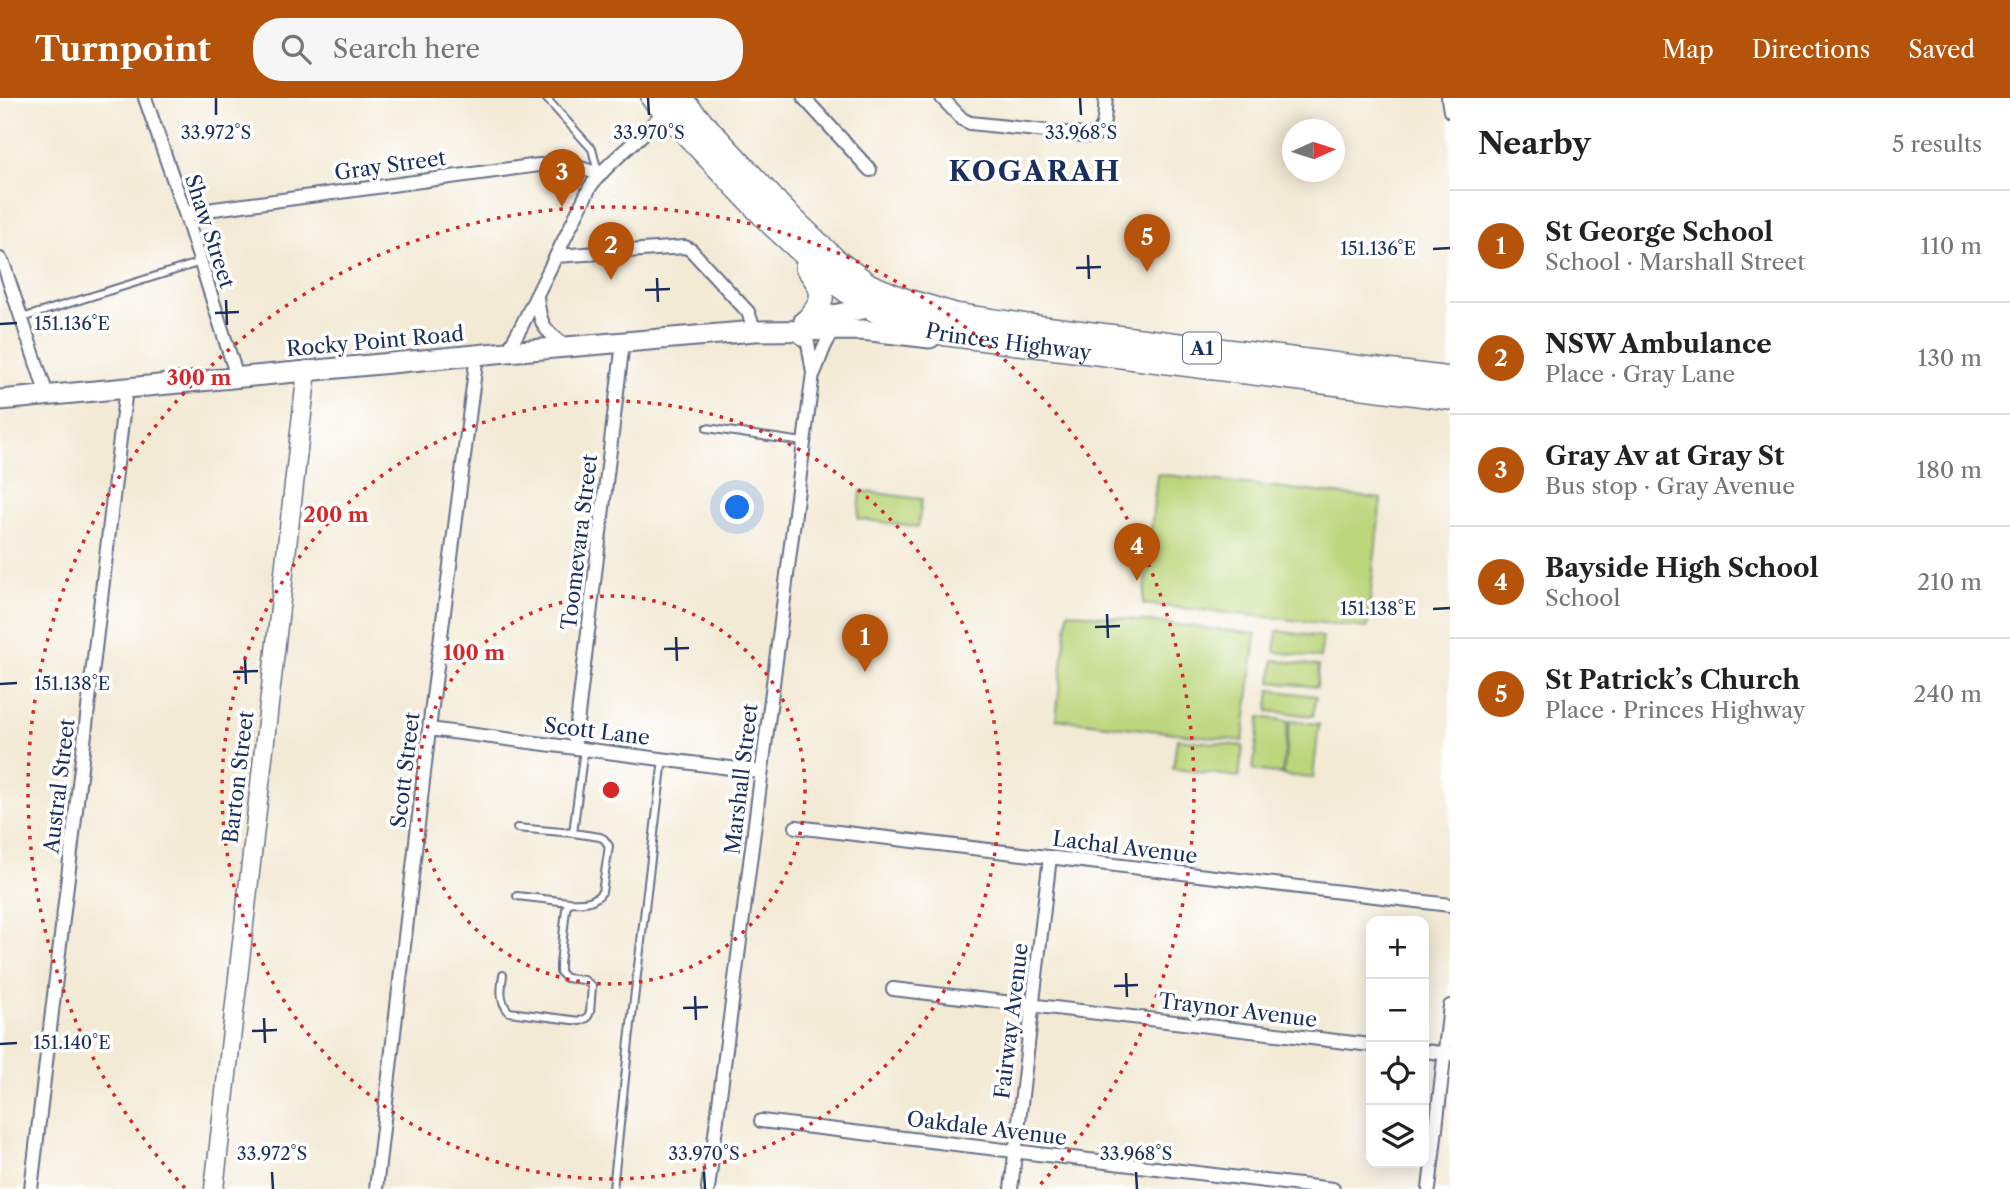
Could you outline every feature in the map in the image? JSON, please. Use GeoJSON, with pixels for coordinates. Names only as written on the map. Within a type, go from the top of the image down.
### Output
{"type":"FeatureCollection","features":[{"type":"Feature","properties":{"kind":"highway","name":"Princes Highway"},"geometry":{"type":"LineString","coordinates":[[667,101],[772,224],[836,283],[869,307],[898,320],[947,334],[1450,398]]}},
{"type":"Feature","properties":{"kind":"highway","name":"Princes Highway"},"geometry":{"type":"LineString","coordinates":[[667,101],[836,261],[869,285],[904,300],[937,311],[1015,324],[1450,379]]}},
{"type":"Feature","properties":{"kind":"highway"},"geometry":{"type":"LineString","coordinates":[[772,224],[820,285],[822,293],[819,307],[799,325]]}},
{"type":"Feature","properties":{"kind":"main road","name":"Rocky Point Road"},"geometry":{"type":"LineString","coordinates":[[0,400],[567,346],[755,331],[799,325],[904,300]]}},
{"type":"Feature","properties":{"kind":"main road","name":"Rocky Point Road"},"geometry":{"type":"LineString","coordinates":[[799,325],[891,332],[995,348],[1021,344]]}},
{"type":"Feature","properties":{"kind":"street","name":"Shaw Street"},"geometry":{"type":"LineString","coordinates":[[145,98],[237,377]]}},
{"type":"Feature","properties":{"kind":"street"},"geometry":{"type":"LineString","coordinates":[[804,98],[870,170]]}},
{"type":"Feature","properties":{"kind":"street"},"geometry":{"type":"LineString","coordinates":[[942,98],[962,120],[970,123],[1093,136],[1099,134],[1102,129],[1106,98]]}},
{"type":"Feature","properties":{"kind":"street"},"geometry":{"type":"LineString","coordinates":[[1448,98],[1450,108]]}},
{"type":"Feature","properties":{"kind":"street"},"geometry":{"type":"LineString","coordinates":[[507,352],[590,187],[599,174],[657,121],[667,101]]}},
{"type":"Feature","properties":{"kind":"street","name":"Gray Street"},"geometry":{"type":"LineString","coordinates":[[185,213],[529,166],[558,164],[599,174]]}},
{"type":"Feature","properties":{"kind":"street"},"geometry":{"type":"LineString","coordinates":[[556,256],[685,247],[691,250],[748,312],[755,331]]}},
{"type":"Feature","properties":{"kind":"street"},"geometry":{"type":"LineString","coordinates":[[0,259],[47,395]]}},
{"type":"Feature","properties":{"kind":"street"},"geometry":{"type":"LineString","coordinates":[[537,296],[539,318],[544,328],[551,337],[567,346]]}},
{"type":"Feature","properties":{"kind":"street","name":"Marshall Street"},"geometry":{"type":"LineString","coordinates":[[799,325],[800,335],[808,343],[814,373]]}},
{"type":"Feature","properties":{"kind":"street","name":"Marshall Street"},"geometry":{"type":"LineString","coordinates":[[708,1189],[803,442],[814,373],[826,342],[837,329]]}},
{"type":"Feature","properties":{"kind":"street","name":"Toomevara Street"},"geometry":{"type":"LineString","coordinates":[[579,748],[623,342]]}},
{"type":"Feature","properties":{"kind":"street","name":"Scott Street"},"geometry":{"type":"LineString","coordinates":[[376,1189],[429,729],[477,355]]}},
{"type":"Feature","properties":{"kind":"street","name":"Barton Street"},"geometry":{"type":"LineString","coordinates":[[214,1189],[307,370]]}},
{"type":"Feature","properties":{"kind":"street","name":"Austral Street"},"geometry":{"type":"LineString","coordinates":[[31,1189],[126,388]]}},
{"type":"Feature","properties":{"kind":"street","name":"Scott Lane"},"geometry":{"type":"LineString","coordinates":[[429,729],[761,772]]}},
{"type":"Feature","properties":{"kind":"street","name":"Lachal Avenue"},"geometry":{"type":"LineString","coordinates":[[796,827],[1450,905]]}},
{"type":"Feature","properties":{"kind":"street","name":"Fairway Avenue"},"geometry":{"type":"LineString","coordinates":[[1011,1189],[1050,857]]}},
{"type":"Feature","properties":{"kind":"street","name":"Traynor Avenue"},"geometry":{"type":"LineString","coordinates":[[893,989],[1366,1044]]}},
{"type":"Feature","properties":{"kind":"street"},"geometry":{"type":"LineString","coordinates":[[1429,1189],[1447,1054],[1450,1006]]}},
{"type":"Feature","properties":{"kind":"street"},"geometry":{"type":"LineString","coordinates":[[1429,1052],[1447,1054]]}},
{"type":"Feature","properties":{"kind":"street","name":"Oakdale Avenue"},"geometry":{"type":"LineString","coordinates":[[761,1121],[1333,1189]]}},
{"type":"Feature","properties":{"kind":"lane"},"geometry":{"type":"LineString","coordinates":[[546,98],[592,149],[599,174]]}},
{"type":"Feature","properties":{"kind":"lane"},"geometry":{"type":"LineString","coordinates":[[21,318],[201,262]]}},
{"type":"Feature","properties":{"kind":"lane"},"geometry":{"type":"LineString","coordinates":[[707,428],[803,442]]}},
{"type":"Feature","properties":{"kind":"lane"},"geometry":{"type":"LineString","coordinates":[[573,833],[579,748]]}},
{"type":"Feature","properties":{"kind":"lane"},"geometry":{"type":"LineString","coordinates":[[613,1189],[663,759]]}},
{"type":"Feature","properties":{"kind":"lane"},"geometry":{"type":"LineString","coordinates":[[517,828],[600,837],[609,846],[599,897],[590,901],[569,902],[517,895]]}},
{"type":"Feature","properties":{"kind":"lane"},"geometry":{"type":"LineString","coordinates":[[503,975],[501,998],[509,1012],[580,1021],[587,1018],[592,986],[584,980],[566,978],[560,972],[569,902]]}},
{"type":"Feature","properties":{"kind":"green space"},"geometry":{"type":"Polygon","coordinates":[[[1157,474],[1381,499],[1367,628],[1143,604],[1157,474]]]}},
{"type":"Feature","properties":{"kind":"green space"},"geometry":{"type":"Polygon","coordinates":[[[861,491],[922,499],[918,527],[858,519],[861,491]]]}},
{"type":"Feature","properties":{"kind":"green space"},"geometry":{"type":"Polygon","coordinates":[[[1068,612],[1256,634],[1243,741],[1056,719],[1068,612]]]}},
{"type":"Feature","properties":{"kind":"green space"},"geometry":{"type":"Polygon","coordinates":[[[1277,631],[1323,637],[1320,658],[1275,652],[1277,631]]]}},
{"type":"Feature","properties":{"kind":"green space"},"geometry":{"type":"Polygon","coordinates":[[[1274,660],[1319,666],[1317,687],[1271,682],[1274,660]]]}},
{"type":"Feature","properties":{"kind":"green space"},"geometry":{"type":"Polygon","coordinates":[[[1270,690],[1316,696],[1313,716],[1268,711],[1270,690]]]}},
{"type":"Feature","properties":{"kind":"green space"},"geometry":{"type":"Polygon","coordinates":[[[1260,717],[1288,721],[1282,774],[1253,770],[1260,717]]]}},
{"type":"Feature","properties":{"kind":"green space"},"geometry":{"type":"Polygon","coordinates":[[[1290,721],[1319,724],[1313,778],[1283,775],[1290,721]]]}},
{"type":"Feature","properties":{"kind":"green space"},"geometry":{"type":"Polygon","coordinates":[[[1177,739],[1243,746],[1239,777],[1173,769],[1177,739]]]}},
{"type":"Feature","properties":{"kind":"place","name":"Gray Av at Gray St"},"geometry":{"type":"Point","coordinates":[562,207]}},
{"type":"Feature","properties":{"kind":"place","name":"St Patrick’s Church"},"geometry":{"type":"Point","coordinates":[1147,272]}},
{"type":"Feature","properties":{"kind":"place","name":"NSW Ambulance"},"geometry":{"type":"Point","coordinates":[611,280]}},
{"type":"Feature","properties":{"kind":"place","name":"Bayside High School"},"geometry":{"type":"Point","coordinates":[1137,581]}},
{"type":"Feature","properties":{"kind":"place","name":"St George School"},"geometry":{"type":"Point","coordinates":[865,672]}},
{"type":"Feature","properties":{"kind":"district","name":"KOGARAH"},"geometry":{"type":"Point","coordinates":[1035,171]}}]}
